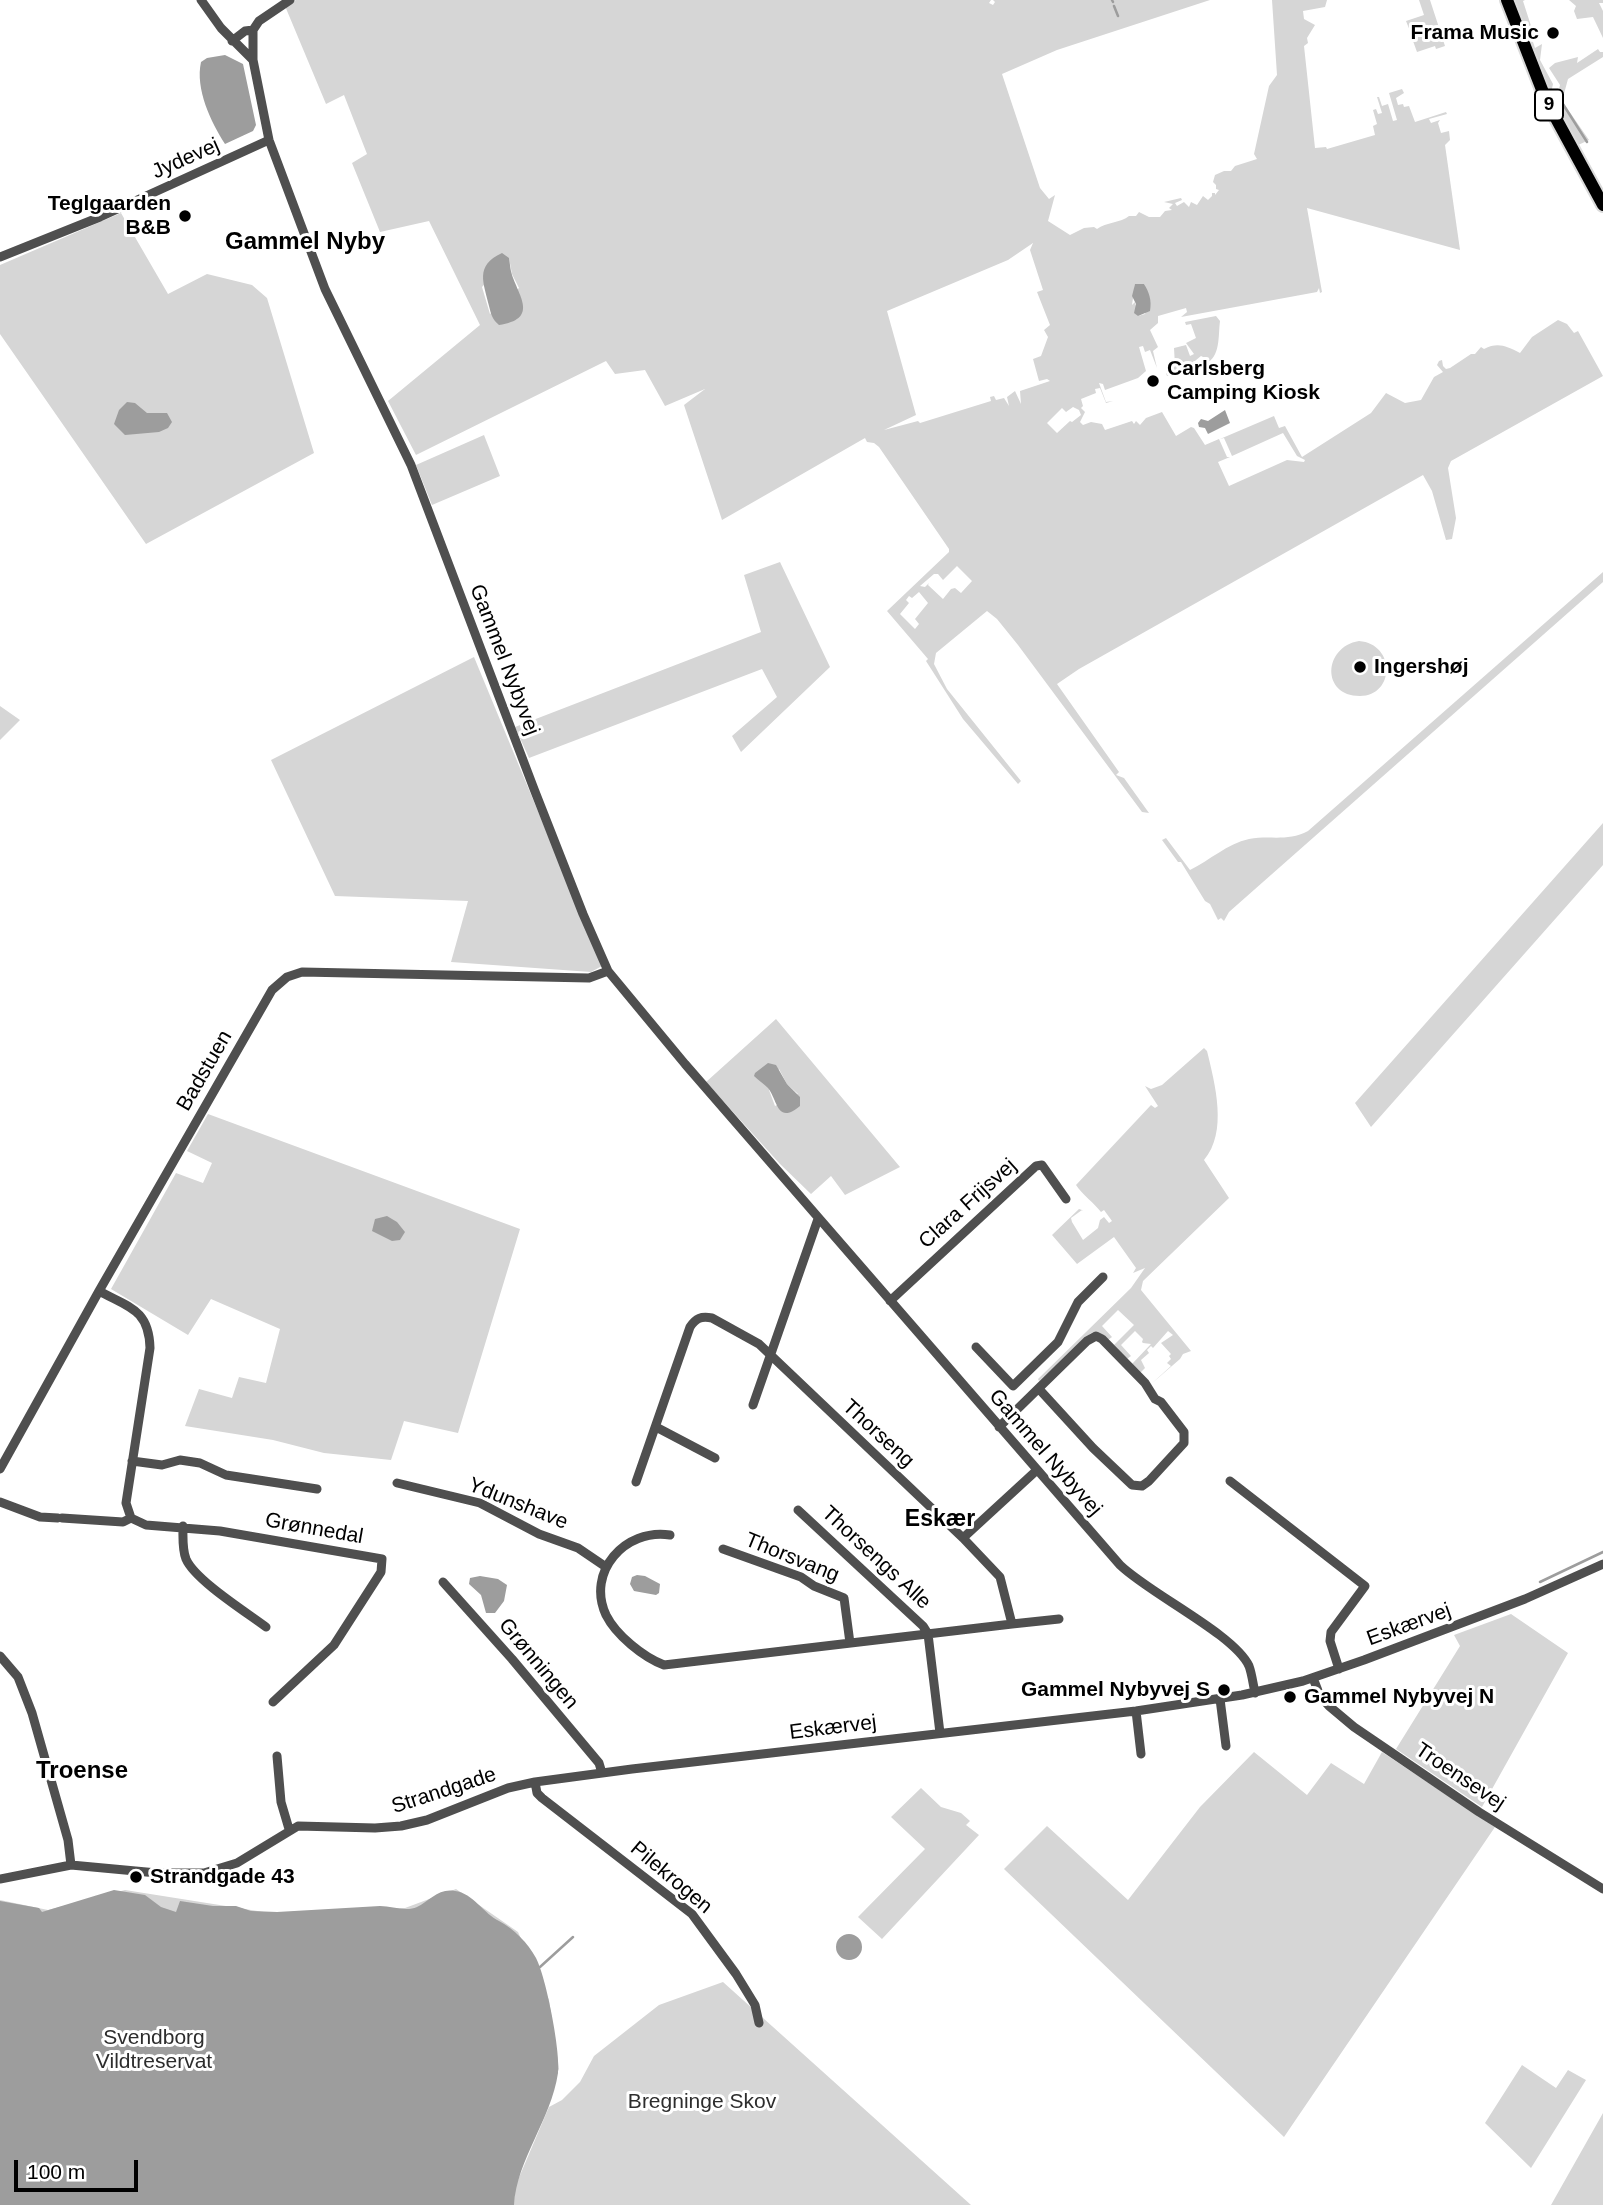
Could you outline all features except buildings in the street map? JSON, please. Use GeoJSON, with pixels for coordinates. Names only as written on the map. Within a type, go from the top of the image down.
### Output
{"type":"FeatureCollection","features":[{"type":"Feature","properties":{"kind":"main road","name":"9"},"geometry":{"type":"LineString","coordinates":[[1507,0],[1546,100],[1603,205]]}},
{"type":"Feature","properties":{"kind":"street"},"geometry":{"type":"LineString","coordinates":[[201,0],[232,41],[253,60]]}},
{"type":"Feature","properties":{"kind":"street"},"geometry":{"type":"LineString","coordinates":[[232,41],[245,31],[253,30],[259,21],[290,0]]}},
{"type":"Feature","properties":{"kind":"street","name":"Gammel Nybyvej"},"geometry":{"type":"LineString","coordinates":[[253,30],[253,60],[269,140],[325,289],[411,465],[544,814],[608,971],[818,1219],[1130,1574],[1232,1646],[1248,1666],[1255,1693]]}},
{"type":"Feature","properties":{"kind":"street","name":"Jydevej"},"geometry":{"type":"LineString","coordinates":[[0,257],[100,217],[269,140]]}},
{"type":"Feature","properties":{"kind":"street","name":"Badstuen"},"geometry":{"type":"LineString","coordinates":[[0,1469],[272,990],[287,977],[302,972],[589,978],[608,971]]}},
{"type":"Feature","properties":{"kind":"street","name":"Clara Frijsvej"},"geometry":{"type":"LineString","coordinates":[[890,1301],[1036,1166],[1042,1165],[1066,1199]]}},
{"type":"Feature","properties":{"kind":"street"},"geometry":{"type":"LineString","coordinates":[[752,1405],[818,1219]]}},
{"type":"Feature","properties":{"kind":"street"},"geometry":{"type":"LineString","coordinates":[[976,1347],[1013,1386],[1058,1342],[1078,1302],[1103,1278]]}},
{"type":"Feature","properties":{"kind":"street"},"geometry":{"type":"LineString","coordinates":[[99,1291],[139,1314],[147,1322],[150,1335],[126,1503],[131,1518]]}},
{"type":"Feature","properties":{"kind":"street","name":"Thorseng"},"geometry":{"type":"LineString","coordinates":[[656,1427],[690,1327],[695,1319],[712,1318],[759,1344],[963,1538],[1000,1577],[1012,1624]]}},
{"type":"Feature","properties":{"kind":"street"},"geometry":{"type":"LineString","coordinates":[[999,1427],[1039,1388],[1087,1341],[1098,1337],[1145,1383],[1155,1399],[1161,1402],[1184,1432],[1184,1443],[1149,1482],[1142,1486],[1132,1485],[1093,1448],[1039,1388],[1026,1374]]}},
{"type":"Feature","properties":{"kind":"street"},"geometry":{"type":"LineString","coordinates":[[636,1482],[656,1427],[715,1458]]}},
{"type":"Feature","properties":{"kind":"street","name":"Grønnedal"},"geometry":{"type":"LineString","coordinates":[[132,1461],[162,1465],[180,1460],[200,1463],[226,1475],[317,1489]]}},
{"type":"Feature","properties":{"kind":"street"},"geometry":{"type":"LineString","coordinates":[[963,1538],[1037,1470]]}},
{"type":"Feature","properties":{"kind":"street"},"geometry":{"type":"LineString","coordinates":[[1230,1481],[1365,1586],[1331,1632],[1330,1641],[1339,1669]]}},
{"type":"Feature","properties":{"kind":"street","name":"Ydunshave"},"geometry":{"type":"LineString","coordinates":[[397,1483],[480,1503],[539,1534],[579,1548],[606,1567]]}},
{"type":"Feature","properties":{"kind":"street"},"geometry":{"type":"LineString","coordinates":[[409,1500],[412,1487]]}},
{"type":"Feature","properties":{"kind":"street","name":"Grønnedal"},"geometry":{"type":"LineString","coordinates":[[0,1502],[40,1517],[124,1522],[131,1518],[146,1525],[183,1526],[383,1559],[381,1572],[334,1645],[273,1702]]}},
{"type":"Feature","properties":{"kind":"street","name":"Thorsengs Alle"},"geometry":{"type":"LineString","coordinates":[[798,1510],[923,1626],[928,1634]]}},
{"type":"Feature","properties":{"kind":"street"},"geometry":{"type":"LineString","coordinates":[[183,1526],[183,1551],[187,1562],[197,1574],[266,1627]]}},
{"type":"Feature","properties":{"kind":"street"},"geometry":{"type":"LineString","coordinates":[[670,1535],[652,1534],[633,1540],[617,1551],[606,1567],[601,1587],[606,1616],[618,1632],[653,1661],[664,1665],[1059,1619]]}},
{"type":"Feature","properties":{"kind":"street","name":"Thorsvang"},"geometry":{"type":"LineString","coordinates":[[723,1549],[802,1577],[814,1586],[844,1598],[850,1643]]}},
{"type":"Feature","properties":{"kind":"street","name":"Eskærvej"},"geometry":{"type":"LineString","coordinates":[[535,1782],[1136,1711],[1255,1693],[1339,1669],[1506,1607],[1603,1564]]}},
{"type":"Feature","properties":{"kind":"street","name":"Grønningen"},"geometry":{"type":"LineString","coordinates":[[443,1582],[529,1680],[598,1763],[602,1773]]}},
{"type":"Feature","properties":{"kind":"street"},"geometry":{"type":"LineString","coordinates":[[928,1634],[940,1733]]}},
{"type":"Feature","properties":{"kind":"street"},"geometry":{"type":"LineString","coordinates":[[0,1656],[18,1677],[32,1713],[68,1840],[71,1865]]}},
{"type":"Feature","properties":{"kind":"street","name":"Troensevej"},"geometry":{"type":"LineString","coordinates":[[1313,1678],[1320,1696],[1340,1717],[1479,1812],[1603,1889]]}},
{"type":"Feature","properties":{"kind":"street"},"geometry":{"type":"LineString","coordinates":[[1220,1699],[1226,1746]]}},
{"type":"Feature","properties":{"kind":"street"},"geometry":{"type":"LineString","coordinates":[[1136,1711],[1141,1754]]}},
{"type":"Feature","properties":{"kind":"street"},"geometry":{"type":"LineString","coordinates":[[277,1756],[281,1802],[289,1829]]}},
{"type":"Feature","properties":{"kind":"street","name":"Strandgade"},"geometry":{"type":"LineString","coordinates":[[0,1880],[71,1865],[157,1873],[205,1873],[237,1863],[289,1829],[309,1824],[367,1828],[401,1826],[509,1788],[535,1782]]}},
{"type":"Feature","properties":{"kind":"street","name":"Pilekrogen"},"geometry":{"type":"LineString","coordinates":[[535,1782],[537,1793],[542,1798],[692,1914],[755,2005],[759,2024]]}},
{"type":"Feature","properties":{"kind":"green space"},"geometry":{"type":"Polygon","coordinates":[[[296,0],[991,0],[989,3],[993,5],[993,0],[1210,0],[1057,50],[1002,74],[1040,188],[1049,199],[1055,195],[1048,221],[1070,235],[1084,228],[1097,229],[1129,216],[1136,216],[1139,212],[1149,217],[1160,217],[1165,211],[1172,210],[1169,208],[1173,204],[1164,202],[1181,198],[1182,200],[1175,203],[1177,206],[1184,202],[1189,207],[1191,202],[1197,205],[1203,196],[1208,200],[1212,193],[1215,195],[1219,190],[1213,182],[1215,175],[1257,159],[1254,154],[1269,86],[1277,75],[1272,0],[1327,0],[1325,7],[1303,11],[1304,19],[1315,25],[1307,38],[1308,43],[1304,46],[1315,148],[1327,149],[1375,135],[1373,126],[1377,124],[1373,110],[1376,109],[1378,114],[1382,113],[1377,97],[1382,106],[1388,104],[1393,121],[1397,120],[1389,93],[1402,89],[1404,93],[1396,98],[1398,105],[1409,106],[1415,122],[1446,112],[1447,114],[1429,119],[1431,123],[1440,120],[1438,123],[1441,133],[1449,131],[1450,140],[1445,145],[1460,250],[1307,208],[1322,292],[1320,293],[1319,288],[1317,292],[1181,317],[1187,312],[1186,308],[1158,316],[1158,323],[1150,330],[1158,347],[1153,351],[1157,368],[1150,350],[1145,352],[1143,346],[1139,347],[1146,371],[1138,378],[1105,390],[1103,384],[1099,383],[1106,402],[1113,401],[1106,403],[1100,388],[1095,389],[1096,393],[1081,399],[1081,408],[1085,412],[1080,422],[1083,425],[1091,422],[1102,424],[1105,430],[1132,421],[1140,425],[1146,418],[1162,412],[1176,436],[1191,427],[1205,445],[1219,439],[1227,457],[1230,457],[1218,462],[1229,486],[1287,460],[1305,460],[1297,456],[1283,433],[1232,456],[1224,438],[1220,439],[1274,416],[1279,428],[1285,426],[1302,457],[1371,413],[1386,393],[1405,403],[1421,400],[1434,377],[1443,372],[1437,365],[1439,361],[1442,360],[1446,369],[1450,368],[1475,354],[1481,347],[1484,349],[1498,345],[1520,353],[1532,337],[1558,320],[1567,324],[1574,333],[1578,331],[1603,376],[1451,461],[1448,468],[1456,518],[1452,539],[1446,540],[1432,491],[1423,475],[1079,669],[1057,684],[1119,772],[1116,775],[1124,778],[1149,813],[1142,812],[1018,645],[987,611],[936,653],[934,664],[947,689],[1021,781],[1018,784],[963,719],[926,661],[928,659],[887,611],[949,552],[949,549],[879,447],[867,442],[865,438],[722,520],[684,405],[705,389],[665,406],[645,370],[615,374],[606,361],[416,455],[388,401],[480,325],[429,221],[380,232],[352,163],[367,154],[344,95],[326,104],[285,6],[296,0]],[[1033,243],[1008,260],[887,311],[916,415],[884,430],[918,421],[920,423],[991,401],[990,397],[994,396],[996,400],[1004,398],[1009,406],[1007,397],[1015,391],[1021,404],[1020,391],[1050,381],[1039,381],[1033,359],[1041,356],[1048,337],[1044,330],[1050,325],[1037,292],[1043,290],[1030,250],[1033,243]],[[509,258],[482,287],[490,314],[519,288],[512,274],[509,258]],[[1135,284],[1132,305],[1135,302],[1138,316],[1145,314],[1148,299],[1144,284],[1135,284]],[[1073,407],[1066,412],[1062,408],[1047,423],[1057,433],[1081,415],[1079,410],[1073,407]],[[957,566],[943,580],[938,574],[934,574],[920,586],[925,587],[929,583],[943,599],[951,589],[955,588],[961,593],[972,581],[957,566]],[[919,592],[912,598],[909,596],[906,600],[909,603],[900,614],[915,629],[919,624],[915,619],[928,603],[919,592]]]}},
{"type":"Feature","properties":{"kind":"green space"},"geometry":{"type":"Polygon","coordinates":[[[1419,0],[1430,0],[1445,46],[1417,52],[1409,37],[1406,21],[1424,15],[1419,0]]]}},
{"type":"Feature","properties":{"kind":"green space"},"geometry":{"type":"Polygon","coordinates":[[[1513,0],[1525,0],[1523,1],[1532,29],[1529,30],[1535,48],[1542,44],[1540,60],[1553,84],[1551,93],[1513,0]]]}},
{"type":"Feature","properties":{"kind":"green space"},"geometry":{"type":"Polygon","coordinates":[[[1569,0],[1603,0],[1603,3],[1599,3],[1603,11],[1603,38],[1593,17],[1577,19],[1574,11],[1576,6],[1569,0]]]}},
{"type":"Feature","properties":{"kind":"green space"},"geometry":{"type":"Polygon","coordinates":[[[1598,49],[1603,52],[1603,57],[1568,79],[1562,101],[1589,140],[1576,146],[1555,104],[1560,85],[1549,68],[1555,63],[1578,57],[1577,63],[1598,49]]]}},
{"type":"Feature","properties":{"kind":"green space"},"geometry":{"type":"Polygon","coordinates":[[[121,213],[168,294],[207,274],[252,285],[267,298],[314,453],[146,544],[0,334],[0,265],[121,213]]]}},
{"type":"Feature","properties":{"kind":"green space"},"geometry":{"type":"Polygon","coordinates":[[[1216,316],[1220,321],[1218,346],[1210,361],[1205,364],[1201,356],[1190,365],[1192,369],[1167,376],[1166,373],[1175,366],[1174,348],[1186,345],[1190,356],[1194,354],[1186,343],[1196,338],[1191,324],[1186,325],[1185,322],[1216,316]]]}},
{"type":"Feature","properties":{"kind":"green space"},"geometry":{"type":"Polygon","coordinates":[[[484,435],[500,476],[432,505],[416,465],[484,435]]]}},
{"type":"Feature","properties":{"kind":"green space"},"geometry":{"type":"Polygon","coordinates":[[[780,562],[830,667],[741,752],[732,736],[777,697],[762,669],[529,758],[515,727],[761,632],[744,575],[780,562]]]}},
{"type":"Feature","properties":{"kind":"green space"},"geometry":{"type":"Polygon","coordinates":[[[1603,572],[1603,582],[1229,912],[1224,921],[1221,918],[1218,920],[1181,862],[1178,862],[1162,840],[1166,838],[1190,870],[1241,841],[1293,836],[1308,831],[1603,572]]]}},
{"type":"Feature","properties":{"kind":"green space"},"geometry":{"type":"Polygon","coordinates":[[[1359,641],[1371,644],[1380,651],[1386,670],[1380,688],[1372,694],[1360,696],[1347,694],[1338,688],[1331,671],[1338,652],[1359,641]]]}},
{"type":"Feature","properties":{"kind":"green space"},"geometry":{"type":"Polygon","coordinates":[[[474,657],[602,966],[591,972],[451,962],[468,901],[335,896],[271,760],[474,657]]]}},
{"type":"Feature","properties":{"kind":"green space"},"geometry":{"type":"Polygon","coordinates":[[[0,706],[20,720],[0,740],[0,706]]]}},
{"type":"Feature","properties":{"kind":"green space"},"geometry":{"type":"Polygon","coordinates":[[[1603,823],[1603,865],[1371,1127],[1355,1103],[1603,823]]]}},
{"type":"Feature","properties":{"kind":"green space"},"geometry":{"type":"Polygon","coordinates":[[[776,1019],[900,1167],[845,1195],[831,1176],[811,1194],[706,1082],[776,1019]],[[779,1069],[769,1090],[775,1106],[798,1094],[787,1084],[779,1069]]]}},
{"type":"Feature","properties":{"kind":"green space"},"geometry":{"type":"Polygon","coordinates":[[[1204,1048],[1213,1078],[1218,1122],[1216,1136],[1204,1160],[1229,1198],[1143,1281],[1141,1290],[1191,1351],[1183,1354],[1180,1359],[1150,1385],[1171,1366],[1167,1363],[1171,1354],[1161,1343],[1173,1335],[1168,1331],[1153,1348],[1151,1346],[1147,1350],[1149,1353],[1141,1360],[1145,1368],[1140,1373],[1132,1364],[1151,1344],[1143,1343],[1143,1339],[1135,1331],[1121,1345],[1131,1356],[1127,1359],[1114,1345],[1134,1325],[1118,1310],[1102,1326],[1112,1337],[1108,1340],[1095,1332],[1091,1333],[1039,1381],[1038,1379],[1131,1288],[1145,1268],[1133,1273],[1136,1268],[1114,1237],[1077,1264],[1052,1235],[1079,1209],[1082,1210],[1071,1218],[1083,1240],[1098,1228],[1104,1217],[1109,1223],[1112,1221],[1104,1210],[1101,1212],[1076,1185],[1151,1105],[1155,1108],[1158,1106],[1145,1086],[1151,1089],[1162,1085],[1204,1048]]]}},
{"type":"Feature","properties":{"kind":"green space"},"geometry":{"type":"Polygon","coordinates":[[[208,1114],[520,1229],[458,1433],[404,1421],[391,1460],[324,1453],[273,1440],[185,1426],[199,1389],[232,1398],[239,1377],[266,1383],[280,1329],[211,1299],[188,1335],[111,1289],[176,1173],[203,1183],[212,1163],[187,1151],[208,1114]]]}},
{"type":"Feature","properties":{"kind":"green space"},"geometry":{"type":"Polygon","coordinates":[[[1511,1614],[1568,1653],[1482,1807],[1396,1749],[1460,1646],[1454,1635],[1511,1614]]]}},
{"type":"Feature","properties":{"kind":"green space"},"geometry":{"type":"Polygon","coordinates":[[[1254,1752],[1307,1795],[1331,1763],[1364,1784],[1382,1752],[1495,1827],[1284,2137],[1004,1869],[1047,1826],[1128,1900],[1200,1807],[1254,1752]]]}},
{"type":"Feature","properties":{"kind":"green space"},"geometry":{"type":"Polygon","coordinates":[[[921,1788],[941,1807],[961,1813],[970,1821],[966,1825],[979,1835],[882,1939],[858,1917],[925,1849],[891,1817],[921,1788]]]}},
{"type":"Feature","properties":{"kind":"green space","name":"Svendborg Vildtreservat"},"geometry":{"type":"Polygon","coordinates":[[[456,1889],[518,1932],[549,2000],[559,2069],[513,2185],[514,2203],[515,2187],[549,2107],[562,2100],[580,2082],[594,2056],[659,2005],[723,1982],[971,2205],[0,2205],[0,1900],[48,1910],[125,1890],[270,1913],[405,1908],[456,1889]]]}},
{"type":"Feature","properties":{"kind":"green space"},"geometry":{"type":"Polygon","coordinates":[[[1522,2065],[1556,2088],[1568,2070],[1586,2080],[1531,2168],[1485,2123],[1522,2065]]]}},
{"type":"Feature","properties":{"kind":"green space"},"geometry":{"type":"Polygon","coordinates":[[[1603,2113],[1603,2205],[1551,2205],[1603,2113]]]}},
{"type":"Feature","properties":{"kind":"shaded area"},"geometry":{"type":"Polygon","coordinates":[[[225,55],[243,64],[256,125],[253,131],[225,144],[202,94],[200,72],[201,62],[207,58],[225,55]]]}},
{"type":"Feature","properties":{"kind":"shaded area"},"geometry":{"type":"Polygon","coordinates":[[[502,253],[509,258],[511,273],[523,306],[519,318],[499,325],[491,314],[483,276],[487,264],[502,253]]]}},
{"type":"Feature","properties":{"kind":"shaded area"},"geometry":{"type":"Polygon","coordinates":[[[1135,284],[1144,284],[1150,300],[1150,311],[1138,316],[1134,313],[1136,304],[1132,296],[1135,284]]]}},
{"type":"Feature","properties":{"kind":"shaded area"},"geometry":{"type":"Polygon","coordinates":[[[127,402],[135,403],[147,413],[167,413],[172,422],[168,428],[159,432],[125,435],[114,424],[119,410],[127,402]]]}},
{"type":"Feature","properties":{"kind":"shaded area"},"geometry":{"type":"Polygon","coordinates":[[[1225,410],[1230,423],[1208,434],[1205,428],[1199,427],[1201,419],[1208,421],[1225,410]]]}},
{"type":"Feature","properties":{"kind":"shaded area"},"geometry":{"type":"Polygon","coordinates":[[[768,1063],[776,1065],[787,1084],[800,1097],[800,1106],[792,1111],[782,1112],[768,1088],[754,1076],[768,1063]]]}},
{"type":"Feature","properties":{"kind":"shaded area"},"geometry":{"type":"Polygon","coordinates":[[[387,1216],[397,1222],[405,1232],[400,1240],[392,1241],[372,1231],[375,1219],[387,1216]]]}},
{"type":"Feature","properties":{"kind":"shaded area"},"geometry":{"type":"Polygon","coordinates":[[[637,1575],[660,1584],[659,1593],[656,1595],[634,1591],[630,1584],[632,1577],[637,1575]]]}},
{"type":"Feature","properties":{"kind":"shaded area"},"geometry":{"type":"Polygon","coordinates":[[[480,1576],[498,1579],[507,1585],[504,1601],[495,1613],[486,1613],[481,1595],[469,1584],[470,1578],[480,1576]]]}},
{"type":"Feature","properties":{"kind":"shaded area","name":"Svendborg Vildtreservat"},"geometry":{"type":"Polygon","coordinates":[[[114,1890],[145,1895],[161,1907],[176,1912],[180,1901],[277,1912],[380,1906],[408,1909],[417,1907],[444,1891],[455,1891],[473,1900],[510,1928],[529,1947],[540,1968],[552,2015],[558,2063],[549,2107],[527,2155],[516,2188],[514,2205],[0,2205],[0,1901],[39,1908],[42,1912],[114,1890]]]}},
{"type":"Feature","properties":{"kind":"shaded area"},"geometry":{"type":"Polygon","coordinates":[[[849,1934],[859,1937],[862,1947],[859,1957],[849,1960],[839,1957],[836,1947],[839,1937],[849,1934]]]}},
{"type":"Feature","properties":{"kind":"waterway"},"geometry":{"type":"LineString","coordinates":[[1114,6],[1118,16]]}},
{"type":"Feature","properties":{"kind":"waterway"},"geometry":{"type":"LineString","coordinates":[[1561,101],[1587,142]]}},
{"type":"Feature","properties":{"kind":"waterway"},"geometry":{"type":"LineString","coordinates":[[1540,1582],[1603,1552]]}},
{"type":"Feature","properties":{"kind":"waterway"},"geometry":{"type":"LineString","coordinates":[[540,1967],[573,1937]]}},
{"type":"Feature","properties":{"kind":"place","name":"Frama Music"},"geometry":{"type":"Point","coordinates":[1553,33]}},
{"type":"Feature","properties":{"kind":"place","name":"Teglgaarden B&B"},"geometry":{"type":"Point","coordinates":[185,216]}},
{"type":"Feature","properties":{"kind":"place","name":"Carlsberg Camping Kiosk"},"geometry":{"type":"Point","coordinates":[1153,381]}},
{"type":"Feature","properties":{"kind":"place","name":"Ingershøj"},"geometry":{"type":"Point","coordinates":[1360,667]}},
{"type":"Feature","properties":{"kind":"place","name":"Gammel Nybyvej S"},"geometry":{"type":"Point","coordinates":[1224,1690]}},
{"type":"Feature","properties":{"kind":"place","name":"Gammel Nybyvej N"},"geometry":{"type":"Point","coordinates":[1290,1697]}},
{"type":"Feature","properties":{"kind":"place","name":"Strandgade 43"},"geometry":{"type":"Point","coordinates":[136,1877]}},
{"type":"Feature","properties":{"kind":"district","name":"Gammel Nyby"},"geometry":{"type":"Point","coordinates":[305,242]}},
{"type":"Feature","properties":{"kind":"district","name":"Eskær"},"geometry":{"type":"Point","coordinates":[940,1520]}},
{"type":"Feature","properties":{"kind":"district","name":"Troense"},"geometry":{"type":"Point","coordinates":[82,1771]}},
{"type":"Feature","properties":{"kind":"park label","name":"Bregninge Skov"},"geometry":{"type":"Point","coordinates":[702,2102]}}]}
